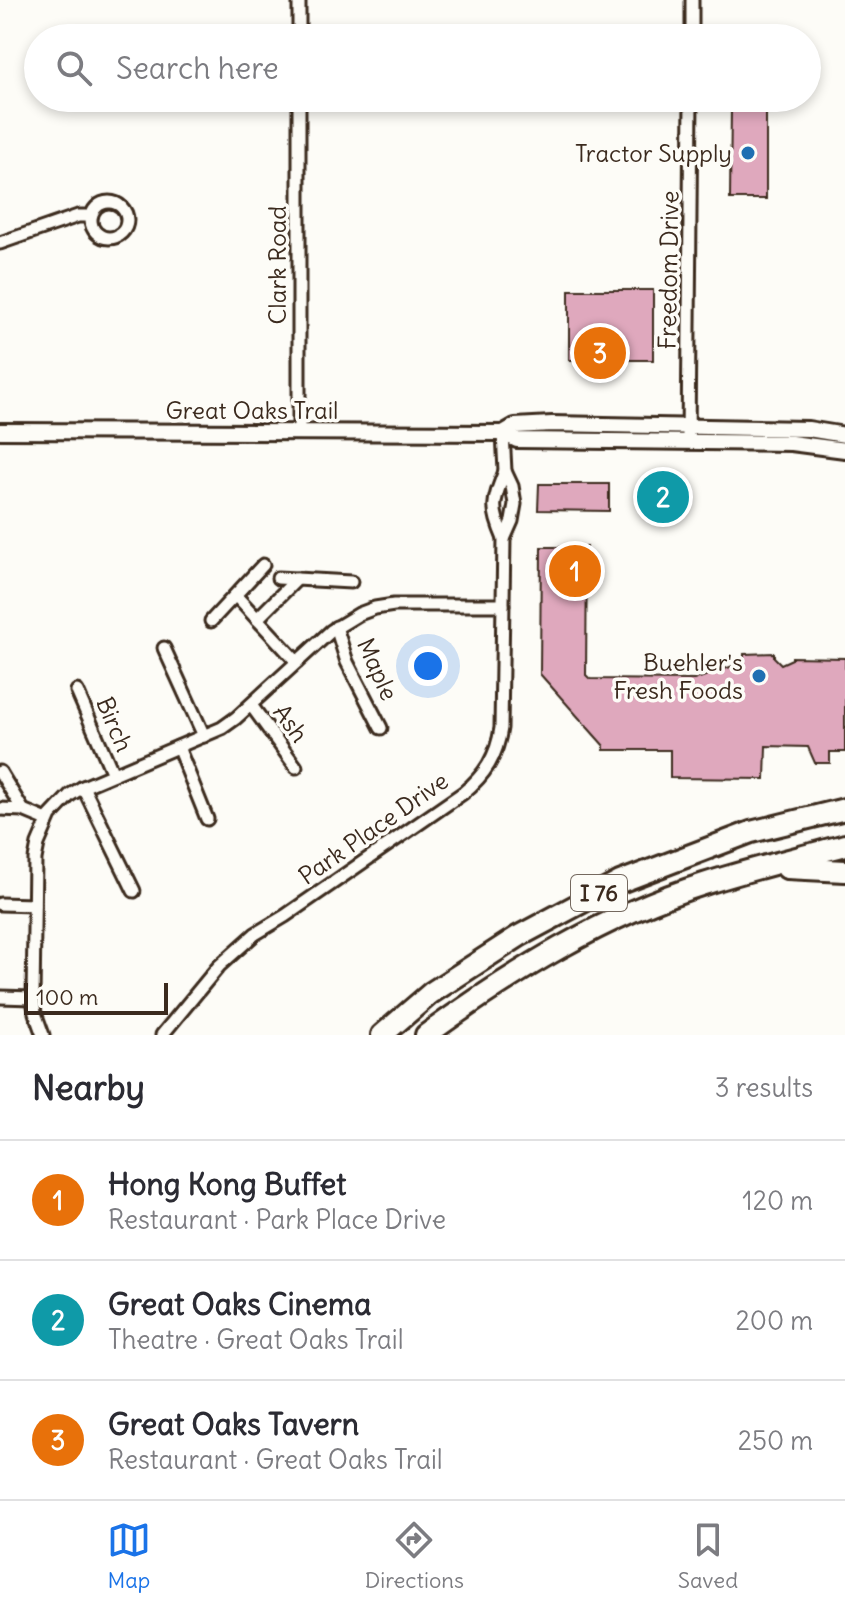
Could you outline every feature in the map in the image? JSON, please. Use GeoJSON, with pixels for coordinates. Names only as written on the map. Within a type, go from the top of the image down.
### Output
{"type":"FeatureCollection","features":[{"type":"Feature","properties":{"kind":"highway","name":"I 76"},"geometry":{"type":"LineString","coordinates":[[382,1035],[431,993],[519,936],[620,882],[751,832],[845,809]]}},
{"type":"Feature","properties":{"kind":"highway","name":"I 76"},"geometry":{"type":"LineString","coordinates":[[426,1035],[511,976],[588,933],[645,907],[703,884],[845,845]]}},
{"type":"Feature","properties":{"kind":"highway"},"geometry":{"type":"LineString","coordinates":[[767,867],[845,871]]}},
{"type":"Feature","properties":{"kind":"street"},"geometry":{"type":"LineString","coordinates":[[299,0],[299,24]]}},
{"type":"Feature","properties":{"kind":"street"},"geometry":{"type":"LineString","coordinates":[[692,0],[692,24]]}},
{"type":"Feature","properties":{"kind":"street","name":"Clark Road"},"geometry":{"type":"LineString","coordinates":[[299,112],[299,432]]}},
{"type":"Feature","properties":{"kind":"street","name":"Freedom Drive"},"geometry":{"type":"LineString","coordinates":[[688,434],[691,112]]}},
{"type":"Feature","properties":{"kind":"street"},"geometry":{"type":"LineString","coordinates":[[0,243],[78,216],[91,216]]}},
{"type":"Feature","properties":{"kind":"street","name":"Great Oaks Trail"},"geometry":{"type":"LineString","coordinates":[[0,431],[503,433],[517,440],[808,429],[845,435]]}},
{"type":"Feature","properties":{"kind":"street","name":"Park Place Drive"},"geometry":{"type":"LineString","coordinates":[[162,1035],[219,966],[255,934],[463,793],[479,779],[496,751],[501,728],[504,539],[515,504],[505,471],[503,433]]}},
{"type":"Feature","properties":{"kind":"street","name":"Great Oaks Trail"},"geometry":{"type":"LineString","coordinates":[[688,434],[845,450]]}},
{"type":"Feature","properties":{"kind":"street","name":"Park Place Drive"},"geometry":{"type":"LineString","coordinates":[[504,539],[493,513],[505,471]]}},
{"type":"Feature","properties":{"kind":"street"},"geometry":{"type":"LineString","coordinates":[[211,621],[263,565]]}},
{"type":"Feature","properties":{"kind":"street"},"geometry":{"type":"LineString","coordinates":[[278,578],[351,582]]}},
{"type":"Feature","properties":{"kind":"street"},"geometry":{"type":"LineString","coordinates":[[257,619],[297,579]]}},
{"type":"Feature","properties":{"kind":"street"},"geometry":{"type":"LineString","coordinates":[[236,596],[297,662]]}},
{"type":"Feature","properties":{"kind":"street"},"geometry":{"type":"LineString","coordinates":[[43,1035],[33,998],[35,859],[47,820],[60,804],[83,787],[229,723],[336,627],[359,614],[394,605],[503,605]]}},
{"type":"Feature","properties":{"kind":"street","name":"Maple"},"geometry":{"type":"LineString","coordinates":[[336,627],[347,662],[381,728]]}},
{"type":"Feature","properties":{"kind":"street"},"geometry":{"type":"LineString","coordinates":[[164,648],[204,736]]}},
{"type":"Feature","properties":{"kind":"street","name":"Birch"},"geometry":{"type":"LineString","coordinates":[[77,691],[113,774]]}},
{"type":"Feature","properties":{"kind":"street","name":"Ash"},"geometry":{"type":"LineString","coordinates":[[251,705],[296,767]]}},
{"type":"Feature","properties":{"kind":"street"},"geometry":{"type":"LineString","coordinates":[[178,747],[207,819]]}},
{"type":"Feature","properties":{"kind":"street"},"geometry":{"type":"LineString","coordinates":[[0,772],[23,810]]}},
{"type":"Feature","properties":{"kind":"street"},"geometry":{"type":"LineString","coordinates":[[83,787],[134,891]]}},
{"type":"Feature","properties":{"kind":"street"},"geometry":{"type":"LineString","coordinates":[[0,809],[23,810],[47,820]]}},
{"type":"Feature","properties":{"kind":"street"},"geometry":{"type":"LineString","coordinates":[[0,904],[34,905]]}},
{"type":"Feature","properties":{"kind":"street"},"geometry":{"type":"LineString","coordinates":[[0,997],[33,998]]}},
{"type":"Feature","properties":{"kind":"building","name":"Tractor Supply"},"geometry":{"type":"Polygon","coordinates":[[[731,112],[766,112],[766,199],[730,199],[731,112]]]}},
{"type":"Feature","properties":{"kind":"building"},"geometry":{"type":"Polygon","coordinates":[[[569,290],[653,290],[653,360],[569,360],[569,290]]]}},
{"type":"Feature","properties":{"kind":"building"},"geometry":{"type":"Polygon","coordinates":[[[642,481],[685,482],[685,513],[641,512],[642,481]]]}},
{"type":"Feature","properties":{"kind":"building"},"geometry":{"type":"Polygon","coordinates":[[[539,484],[609,484],[609,511],[538,510],[539,484]]]}},
{"type":"Feature","properties":{"kind":"building"},"geometry":{"type":"Polygon","coordinates":[[[541,547],[587,547],[586,675],[590,679],[694,680],[744,662],[744,654],[774,653],[781,664],[792,657],[845,658],[845,752],[830,752],[830,763],[815,763],[808,747],[766,746],[765,779],[670,778],[670,750],[604,750],[604,746],[540,674],[541,547]]]}},
{"type":"Feature","properties":{"kind":"place","name":"Tractor Supply"},"geometry":{"type":"Point","coordinates":[748,153]}},
{"type":"Feature","properties":{"kind":"place","name":"Great Oaks Tavern"},"geometry":{"type":"Point","coordinates":[600,353]}},
{"type":"Feature","properties":{"kind":"place","name":"Great Oaks Cinema"},"geometry":{"type":"Point","coordinates":[663,497]}},
{"type":"Feature","properties":{"kind":"place","name":"Hong Kong Buffet"},"geometry":{"type":"Point","coordinates":[575,571]}},
{"type":"Feature","properties":{"kind":"place","name":"Buehler's Fresh Foods"},"geometry":{"type":"Point","coordinates":[759,676]}}]}
